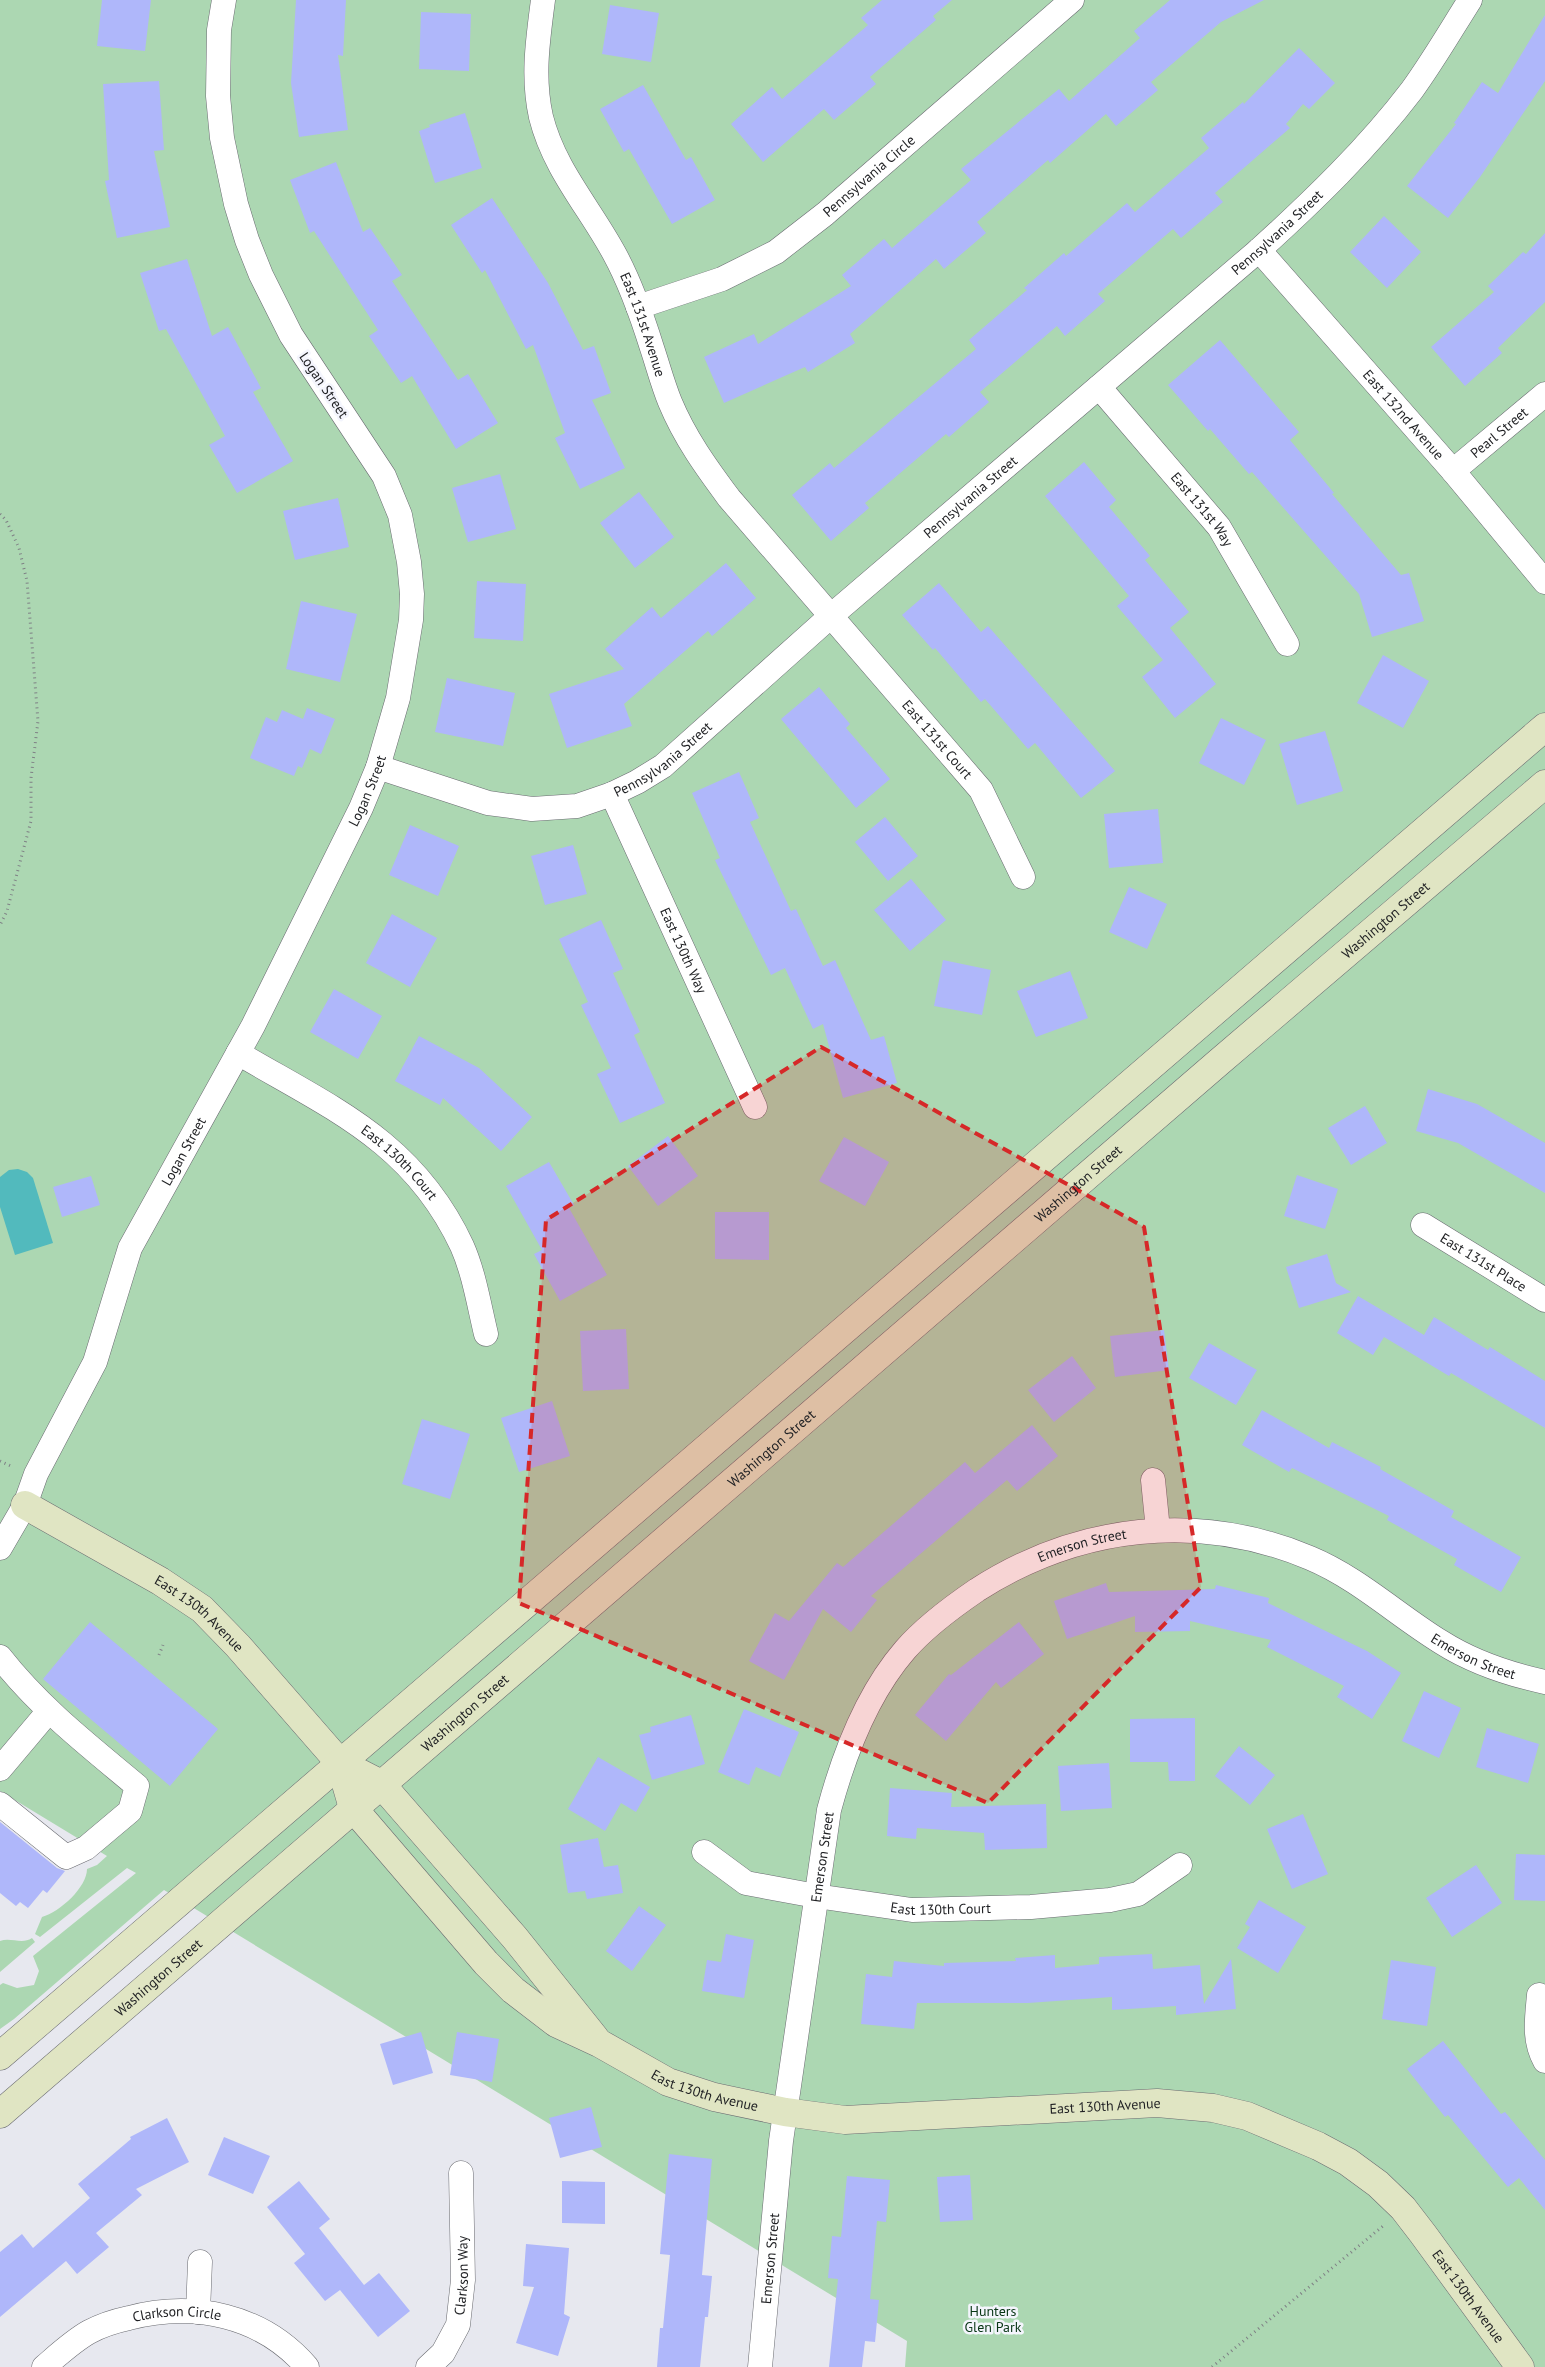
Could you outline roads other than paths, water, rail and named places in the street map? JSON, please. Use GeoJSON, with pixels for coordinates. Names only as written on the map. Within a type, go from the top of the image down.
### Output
{"type":"FeatureCollection","features":[{"type":"Feature","properties":{"kind":"main road"},"geometry":{"type":"LineString","coordinates":[[0,2056],[1545,727]]}},
{"type":"Feature","properties":{"kind":"main road","name":"Washington Street"},"geometry":{"type":"LineString","coordinates":[[0,2114],[353,1808],[1545,784]]}},
{"type":"Feature","properties":{"kind":"main road","name":"East 130th Avenue"},"geometry":{"type":"LineString","coordinates":[[24,1505],[160,1582],[202,1610],[238,1646],[340,1763],[381,1784],[515,1938],[599,2043]]}},
{"type":"Feature","properties":{"kind":"main road","name":"East 130th Avenue"},"geometry":{"type":"LineString","coordinates":[[340,1763],[353,1808],[486,1963],[513,1990],[556,2024],[599,2043],[668,2082],[714,2097],[785,2112],[845,2120],[1157,2103],[1213,2108],[1247,2116],[1318,2146],[1348,2162],[1378,2184],[1403,2208],[1520,2367]]}},
{"type":"Feature","properties":{"kind":"street","name":"Logan Street"},"geometry":{"type":"LineString","coordinates":[[0,1548],[24,1505],[36,1474],[95,1362],[130,1248],[238,1053],[331,872],[378,767],[398,698],[411,620],[412,594],[409,562],[400,515],[384,476],[291,336],[261,275],[247,240],[236,204],[221,129],[218,96],[219,30],[224,0]]}},
{"type":"Feature","properties":{"kind":"street","name":"East 131st Avenue"},"geometry":{"type":"LineString","coordinates":[[543,0],[536,81],[542,117],[555,156],[570,185],[615,253],[638,307],[669,400],[684,433],[705,467],[729,498],[832,615]]}},
{"type":"Feature","properties":{"kind":"street","name":"Pennsylvania Circle"},"geometry":{"type":"LineString","coordinates":[[638,307],[722,279],[776,252],[825,214],[1072,0]]}},
{"type":"Feature","properties":{"kind":"street","name":"Pennsylvania Street"},"geometry":{"type":"LineString","coordinates":[[378,767],[488,803],[510,807],[556,808],[576,806],[612,794],[663,766],[832,615],[1258,250],[1310,202],[1360,150],[1400,104],[1444,42],[1470,0]]}},
{"type":"Feature","properties":{"kind":"street","name":"East 132nd Avenue"},"geometry":{"type":"LineString","coordinates":[[1258,250],[1453,471],[1545,582]]}},
{"type":"Feature","properties":{"kind":"street","name":"East 131st Way"},"geometry":{"type":"LineString","coordinates":[[1099,387],[1219,527],[1287,644]]}},
{"type":"Feature","properties":{"kind":"street","name":"Pearl Street"},"geometry":{"type":"LineString","coordinates":[[1453,471],[1545,394]]}},
{"type":"Feature","properties":{"kind":"street","name":"East 131st Court"},"geometry":{"type":"LineString","coordinates":[[832,615],[981,790],[1022,877]]}},
{"type":"Feature","properties":{"kind":"street","name":"East 130th Way"},"geometry":{"type":"LineString","coordinates":[[612,794],[755,1107]]}},
{"type":"Feature","properties":{"kind":"street","name":"East 130th Court"},"geometry":{"type":"LineString","coordinates":[[238,1053],[366,1129],[390,1148],[412,1170],[447,1218],[462,1248],[486,1334]]}},
{"type":"Feature","properties":{"kind":"street","name":"East 131st Place"},"geometry":{"type":"LineString","coordinates":[[1423,1225],[1545,1300]]}},
{"type":"Feature","properties":{"kind":"street"},"geometry":{"type":"LineString","coordinates":[[1153,1480],[1158,1530]]}},
{"type":"Feature","properties":{"kind":"street","name":"Emerson Street"},"geometry":{"type":"LineString","coordinates":[[760,2367],[785,2112],[824,1839],[840,1769],[874,1697],[906,1650],[959,1602],[1003,1574],[1053,1550],[1101,1537],[1158,1530],[1198,1531],[1246,1538],[1284,1548],[1311,1559],[1343,1574],[1467,1657],[1492,1668],[1545,1682]]}},
{"type":"Feature","properties":{"kind":"street"},"geometry":{"type":"LineString","coordinates":[[0,1657],[23,1687],[48,1712],[137,1786],[130,1811],[86,1848],[66,1857],[0,1804]]}},
{"type":"Feature","properties":{"kind":"street"},"geometry":{"type":"LineString","coordinates":[[0,1769],[48,1712]]}},
{"type":"Feature","properties":{"kind":"street","name":"East 130th Court"},"geometry":{"type":"LineString","coordinates":[[704,1852],[746,1883],[816,1896],[912,1910],[1031,1907],[1100,1901],[1138,1894],[1180,1865]]}},
{"type":"Feature","properties":{"kind":"street"},"geometry":{"type":"LineString","coordinates":[[1539,1995],[1536,2026],[1538,2049],[1545,2061]]}},
{"type":"Feature","properties":{"kind":"street","name":"Clarkson Way"},"geometry":{"type":"LineString","coordinates":[[428,2367],[443,2353],[458,2326],[463,2280],[461,2173]]}},
{"type":"Feature","properties":{"kind":"street"},"geometry":{"type":"LineString","coordinates":[[198,2312],[200,2262]]}},
{"type":"Feature","properties":{"kind":"street","name":"Clarkson Circle"},"geometry":{"type":"LineString","coordinates":[[44,2367],[89,2332],[105,2324],[170,2310],[228,2315],[245,2322],[279,2342],[307,2367]]}},
{"type":"Feature","properties":{"kind":"water"},"geometry":{"type":"Polygon","coordinates":[[[18,1169],[27,1172],[33,1178],[53,1243],[15,1255],[0,1207],[0,1177],[9,1170],[18,1169]]]}},
{"type":"Feature","properties":{"kind":"park label","name":"Hunters Glen Park"},"geometry":{"type":"Point","coordinates":[993,2320]}}]}
